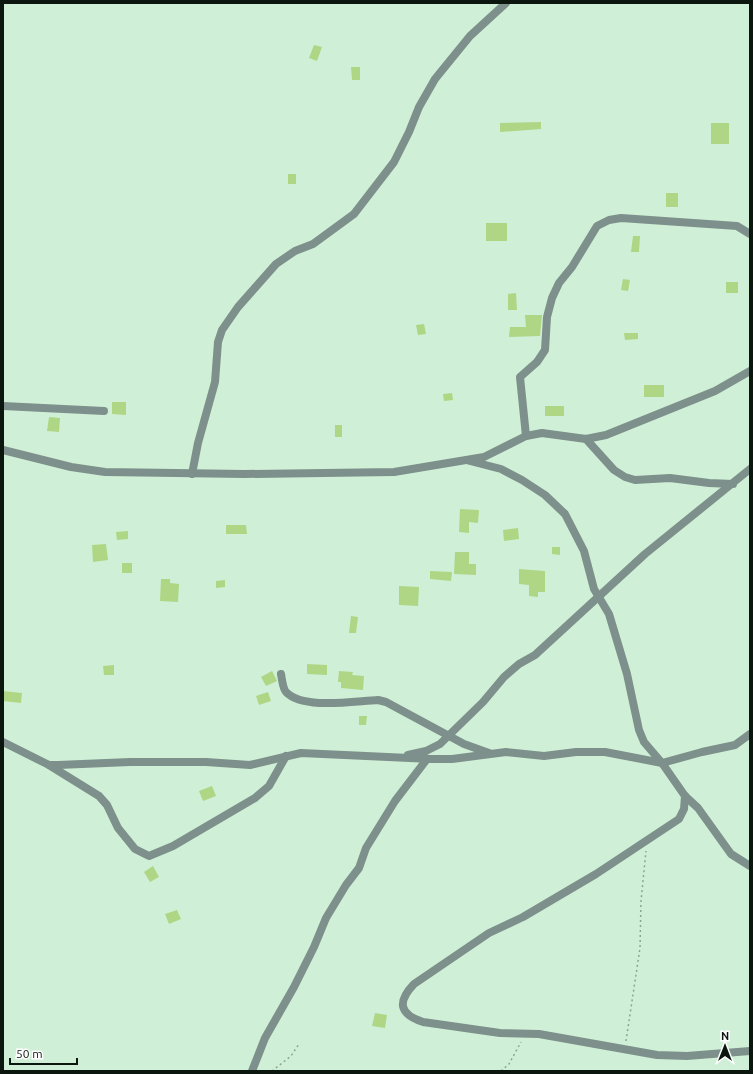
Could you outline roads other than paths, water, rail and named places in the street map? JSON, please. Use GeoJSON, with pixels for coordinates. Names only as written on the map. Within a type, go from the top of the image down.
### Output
{"type":"FeatureCollection","features":[{"type":"Feature","properties":{"kind":"street"},"geometry":{"type":"LineString","coordinates":[[192,474],[198,443],[215,382],[218,342],[222,330],[238,307],[276,264],[295,251],[313,244],[354,214],[394,162],[407,137],[419,107],[435,78],[470,36],[506,3]]}},
{"type":"Feature","properties":{"kind":"street"},"geometry":{"type":"LineString","coordinates":[[526,436],[520,377],[542,357],[545,350],[547,317],[552,298],[559,283],[572,267],[597,226],[608,220],[622,218],[737,226],[750,234]]}},
{"type":"Feature","properties":{"kind":"street"},"geometry":{"type":"LineString","coordinates":[[3,450],[71,467],[105,472],[192,474],[394,472],[467,461],[496,452],[526,436],[542,433],[586,439],[606,435],[715,390],[750,371]]}},
{"type":"Feature","properties":{"kind":"street"},"geometry":{"type":"LineString","coordinates":[[3,406],[104,411]]}},
{"type":"Feature","properties":{"kind":"street"},"geometry":{"type":"LineString","coordinates":[[586,439],[614,470],[625,477],[636,480],[670,478],[709,483],[733,484]]}},
{"type":"Feature","properties":{"kind":"street"},"geometry":{"type":"LineString","coordinates":[[467,461],[501,469],[522,480],[545,495],[565,514],[584,551],[594,589],[609,614],[627,674],[639,730],[644,742],[662,763],[686,796],[698,808],[731,854],[750,866]]}},
{"type":"Feature","properties":{"kind":"street"},"geometry":{"type":"LineString","coordinates":[[403,757],[426,751],[440,744],[483,702],[504,677],[519,664],[535,655],[645,554],[750,470]]}},
{"type":"Feature","properties":{"kind":"street"},"geometry":{"type":"LineString","coordinates":[[281,674],[285,692],[296,700],[310,703],[378,700],[386,702],[448,736],[491,754]]}},
{"type":"Feature","properties":{"kind":"street"},"geometry":{"type":"LineString","coordinates":[[49,764],[74,766],[130,762],[206,762],[250,764],[302,753],[452,759],[506,752],[544,756],[576,752],[605,752],[662,763],[735,745],[750,734]]}},
{"type":"Feature","properties":{"kind":"street"},"geometry":{"type":"LineString","coordinates":[[3,742],[49,764],[99,796],[107,805],[118,828],[134,849],[149,856],[173,846],[255,798],[269,786],[286,756]]}},
{"type":"Feature","properties":{"kind":"street"},"geometry":{"type":"LineString","coordinates":[[252,1071],[265,1038],[294,987],[314,947],[326,918],[346,885],[359,868],[366,848],[391,808],[427,759]]}},
{"type":"Feature","properties":{"kind":"street"},"geometry":{"type":"LineString","coordinates":[[686,796],[684,809],[679,819],[596,874],[523,917],[489,933],[414,984],[406,992],[402,1000],[403,1008],[412,1018],[423,1022],[500,1032],[539,1034],[657,1055],[687,1056],[750,1051]]}}]}
